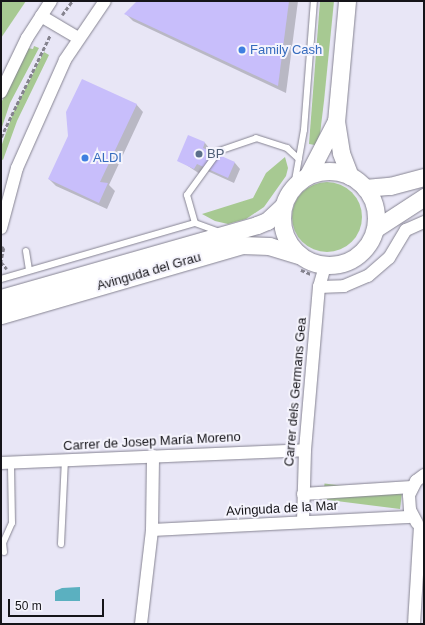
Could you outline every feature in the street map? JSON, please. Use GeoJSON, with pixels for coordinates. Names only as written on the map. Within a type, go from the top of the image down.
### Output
{"type":"FeatureCollection","features":[{"type":"Feature","properties":{"kind":"main road"},"geometry":{"type":"LineString","coordinates":[[347,1],[336,121],[341,154],[350,176]]}},
{"type":"Feature","properties":{"kind":"main road"},"geometry":{"type":"LineString","coordinates":[[308,175],[336,121]]}},
{"type":"Feature","properties":{"kind":"main road"},"geometry":{"type":"LineString","coordinates":[[324,171],[350,176],[365,188],[373,200],[376,215],[375,229],[370,242],[351,260],[322,276],[311,262],[297,261],[284,232],[283,206],[294,186],[308,175],[324,171]]}},
{"type":"Feature","properties":{"kind":"main road"},"geometry":{"type":"LineString","coordinates":[[365,188],[390,186],[424,177]]}},
{"type":"Feature","properties":{"kind":"main road"},"geometry":{"type":"LineString","coordinates":[[375,229],[424,197]]}},
{"type":"Feature","properties":{"kind":"main road","name":"Avinguda del Grau"},"geometry":{"type":"LineString","coordinates":[[1,298],[225,234],[267,220],[283,206]]}},
{"type":"Feature","properties":{"kind":"main road","name":"Avinguda del Grau"},"geometry":{"type":"LineString","coordinates":[[1,315],[242,245],[269,246],[297,261]]}},
{"type":"Feature","properties":{"kind":"street"},"geometry":{"type":"LineString","coordinates":[[1,92],[27,38],[51,1]]}},
{"type":"Feature","properties":{"kind":"street"},"geometry":{"type":"LineString","coordinates":[[1,228],[17,168],[65,60],[78,38],[105,1]]}},
{"type":"Feature","properties":{"kind":"street"},"geometry":{"type":"LineString","coordinates":[[41,16],[78,38]]}},
{"type":"Feature","properties":{"kind":"street"},"geometry":{"type":"LineString","coordinates":[[322,276],[344,286],[368,276],[389,258],[406,230],[424,222]]}},
{"type":"Feature","properties":{"kind":"street","name":"Carrer dels Germans Gea"},"geometry":{"type":"LineString","coordinates":[[303,522],[305,450],[322,276]]}},
{"type":"Feature","properties":{"kind":"street","name":"Carrer de Josep María Moreno"},"geometry":{"type":"LineString","coordinates":[[6,463],[305,450]]}},
{"type":"Feature","properties":{"kind":"street"},"geometry":{"type":"LineString","coordinates":[[141,624],[152,530],[153,456]]}},
{"type":"Feature","properties":{"kind":"street"},"geometry":{"type":"LineString","coordinates":[[414,624],[419,524],[409,502],[412,487],[424,475]]}},
{"type":"Feature","properties":{"kind":"street","name":"Avinguda de la Mar"},"geometry":{"type":"LineString","coordinates":[[303,494],[412,487]]}},
{"type":"Feature","properties":{"kind":"street","name":"Avinguda de la Mar"},"geometry":{"type":"LineString","coordinates":[[152,530],[303,522],[419,524]]}},
{"type":"Feature","properties":{"kind":"lane"},"geometry":{"type":"LineString","coordinates":[[294,186],[304,130],[314,1]]}},
{"type":"Feature","properties":{"kind":"lane"},"geometry":{"type":"LineString","coordinates":[[195,223],[187,195],[219,151],[256,138],[287,148],[299,159]]}},
{"type":"Feature","properties":{"kind":"lane"},"geometry":{"type":"LineString","coordinates":[[1,279],[195,223],[225,234]]}},
{"type":"Feature","properties":{"kind":"lane"},"geometry":{"type":"LineString","coordinates":[[26,251],[29,270]]}},
{"type":"Feature","properties":{"kind":"lane"},"geometry":{"type":"LineString","coordinates":[[61,544],[65,460]]}},
{"type":"Feature","properties":{"kind":"lane"},"geometry":{"type":"LineString","coordinates":[[4,552],[3,543],[12,522],[6,463]]}},
{"type":"Feature","properties":{"kind":"path"},"geometry":{"type":"LineString","coordinates":[[1,137],[34,64],[56,24],[72,1]]}},
{"type":"Feature","properties":{"kind":"path"},"geometry":{"type":"LineString","coordinates":[[297,261],[322,276]]}},
{"type":"Feature","properties":{"kind":"green space"},"geometry":{"type":"Polygon","coordinates":[[[1,1],[26,1],[1,38],[1,1]]]}},
{"type":"Feature","properties":{"kind":"green space"},"geometry":{"type":"Polygon","coordinates":[[[320,1],[334,1],[320,134],[315,145],[309,144],[320,1]]]}},
{"type":"Feature","properties":{"kind":"green space"},"geometry":{"type":"Polygon","coordinates":[[[34,46],[39,48],[10,103],[1,130],[1,103],[28,48],[33,49],[34,46]]]}},
{"type":"Feature","properties":{"kind":"green space"},"geometry":{"type":"Polygon","coordinates":[[[44,52],[49,55],[17,121],[3,160],[1,159],[1,147],[13,113],[44,52]]]}},
{"type":"Feature","properties":{"kind":"green space"},"geometry":{"type":"Polygon","coordinates":[[[285,157],[288,168],[286,176],[264,207],[246,219],[228,224],[215,221],[202,214],[253,198],[266,173],[285,157]]]}},
{"type":"Feature","properties":{"kind":"green space"},"geometry":{"type":"Polygon","coordinates":[[[327,182],[346,188],[356,198],[362,217],[356,236],[346,246],[327,252],[308,246],[298,236],[292,217],[298,198],[308,188],[327,182]]]}},
{"type":"Feature","properties":{"kind":"green space"},"geometry":{"type":"Polygon","coordinates":[[[325,483],[402,493],[400,509],[323,499],[325,483]]]}},
{"type":"Feature","properties":{"kind":"water"},"geometry":{"type":"Polygon","coordinates":[[[80,587],[80,601],[55,601],[55,591],[62,588],[80,587]]]}},
{"type":"Feature","properties":{"kind":"building","name":"Family Cash"},"geometry":{"type":"Polygon","coordinates":[[[137,1],[289,1],[278,86],[124,14],[137,1]]]}},
{"type":"Feature","properties":{"kind":"building","name":"ALDI"},"geometry":{"type":"Polygon","coordinates":[[[82,79],[137,104],[100,182],[108,183],[99,203],[48,179],[68,136],[66,112],[82,79]]]}},
{"type":"Feature","properties":{"kind":"building","name":"BP"},"geometry":{"type":"Polygon","coordinates":[[[188,135],[205,142],[203,148],[235,162],[228,178],[197,164],[194,169],[177,161],[188,135]]]}},
{"type":"Feature","properties":{"kind":"place","name":"Family Cash"},"geometry":{"type":"Point","coordinates":[242,50]}},
{"type":"Feature","properties":{"kind":"place","name":"BP"},"geometry":{"type":"Point","coordinates":[199,154]}},
{"type":"Feature","properties":{"kind":"place","name":"ALDI"},"geometry":{"type":"Point","coordinates":[85,158]}}]}
